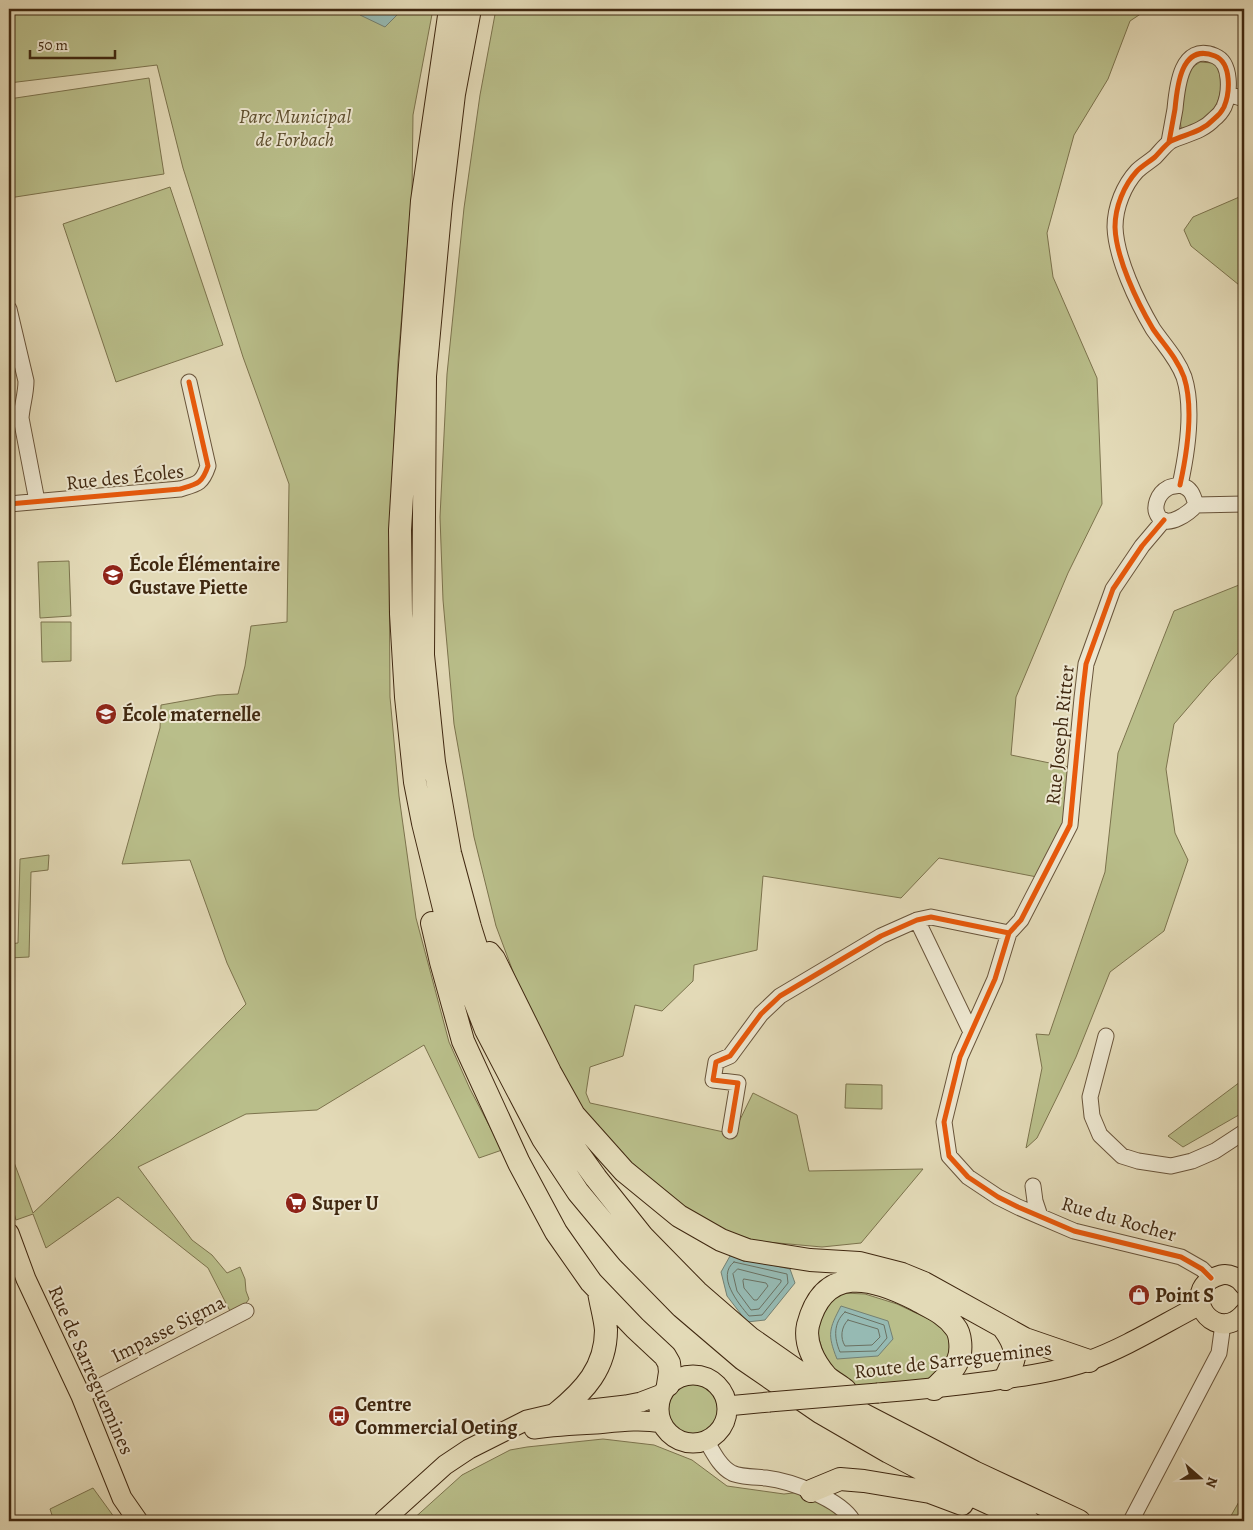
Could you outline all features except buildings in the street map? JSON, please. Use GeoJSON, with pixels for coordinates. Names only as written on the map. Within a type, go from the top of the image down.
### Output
{"type":"FeatureCollection","features":[{"type":"Feature","properties":{"kind":"highway"},"geometry":{"type":"LineString","coordinates":[[450,9],[422,201],[400,530],[400,614],[415,782],[453,945],[486,1030],[543,1138],[578,1192],[628,1252],[682,1307],[743,1359],[820,1412],[961,1490],[1028,1521]]}},
{"type":"Feature","properties":{"kind":"highway"},"geometry":{"type":"LineString","coordinates":[[470,9],[454,94],[441,203],[425,376],[423,655],[434,762],[450,853],[486,978],[504,1022],[560,1128],[596,1178],[644,1238],[697,1292],[750,1338],[864,1415],[974,1472],[1079,1521]]}},
{"type":"Feature","properties":{"kind":"highway"},"geometry":{"type":"LineString","coordinates":[[415,782],[413,838],[441,962],[463,1041],[519,1162],[556,1232],[599,1292],[665,1356],[669,1363],[670,1372],[665,1390]]}},
{"type":"Feature","properties":{"kind":"highway"},"geometry":{"type":"LineString","coordinates":[[470,927],[494,959],[550,1072],[574,1115],[624,1171],[680,1216],[721,1240],[747,1250],[810,1260],[859,1264],[902,1274],[924,1283],[1003,1327],[1044,1346],[1088,1360]]}},
{"type":"Feature","properties":{"kind":"highway"},"geometry":{"type":"LineString","coordinates":[[864,1415],[858,1399],[827,1377],[810,1351],[806,1334],[812,1312],[823,1295],[840,1283],[858,1280],[877,1282],[944,1315],[957,1328],[960,1343],[959,1359],[951,1372],[934,1388]]}},
{"type":"Feature","properties":{"kind":"highway"},"geometry":{"type":"LineString","coordinates":[[556,1419],[590,1380],[600,1364],[606,1329],[599,1292]]}},
{"type":"Feature","properties":{"kind":"highway"},"geometry":{"type":"LineString","coordinates":[[1003,1327],[1013,1341],[1015,1352],[1013,1364],[1005,1379]]}},
{"type":"Feature","properties":{"kind":"highway"},"geometry":{"type":"LineString","coordinates":[[811,1492],[840,1479],[864,1481],[930,1492],[1003,1521]]}},
{"type":"Feature","properties":{"kind":"main road","name":"Rue de Sarreguemines"},"geometry":{"type":"LineString","coordinates":[[9,1233],[30,1288],[81,1396],[122,1498],[138,1521]]}},
{"type":"Feature","properties":{"kind":"main road"},"geometry":{"type":"LineString","coordinates":[[1244,1285],[1239,1279],[1225,1274],[1211,1278],[1204,1285],[1200,1295],[1200,1305],[1209,1318],[1223,1324],[1235,1321],[1244,1314]]}},
{"type":"Feature","properties":{"kind":"main road","name":"Route de Sarreguemines"},"geometry":{"type":"LineString","coordinates":[[727,1406],[934,1388],[1005,1379],[1060,1369],[1124,1345],[1200,1305]]}},
{"type":"Feature","properties":{"kind":"main road"},"geometry":{"type":"LineString","coordinates":[[556,1419],[641,1402],[665,1390],[677,1378],[688,1375],[700,1375],[710,1379],[722,1391],[727,1406],[726,1417],[722,1427],[715,1435],[706,1440],[691,1443],[676,1439],[662,1423],[659,1409],[665,1390]]}},
{"type":"Feature","properties":{"kind":"main road"},"geometry":{"type":"LineString","coordinates":[[383,1521],[445,1465],[469,1449],[527,1420],[650,1421],[662,1423]]}},
{"type":"Feature","properties":{"kind":"street"},"geometry":{"type":"LineString","coordinates":[[1169,142],[1180,74],[1186,62],[1203,53],[1216,56],[1227,72],[1228,94],[1224,108],[1203,128],[1169,142],[1137,171],[1125,187],[1118,206],[1115,226],[1126,272],[1140,306],[1184,376],[1188,416],[1185,461],[1180,486]]}},
{"type":"Feature","properties":{"kind":"street"},"geometry":{"type":"LineString","coordinates":[[1228,94],[1244,99]]}},
{"type":"Feature","properties":{"kind":"street"},"geometry":{"type":"LineString","coordinates":[[9,309],[26,381],[21,418],[37,501]]}},
{"type":"Feature","properties":{"kind":"street","name":"Rue des Écoles"},"geometry":{"type":"LineString","coordinates":[[9,504],[180,489],[196,484],[204,478],[208,466],[189,382]]}},
{"type":"Feature","properties":{"kind":"street"},"geometry":{"type":"LineString","coordinates":[[1196,505],[1188,488],[1180,486],[1169,487],[1161,493],[1156,508],[1159,517],[1164,520],[1172,520],[1190,512],[1196,505],[1244,504]]}},
{"type":"Feature","properties":{"kind":"street","name":"Rue Joseph Ritter"},"geometry":{"type":"LineString","coordinates":[[1070,824],[1086,664],[1113,589],[1142,546],[1164,520]]}},
{"type":"Feature","properties":{"kind":"street","name":"Rue du Rocher"},"geometry":{"type":"LineString","coordinates":[[1070,824],[1021,920],[1010,933],[995,979],[960,1057],[944,1122],[949,1156],[968,1177],[998,1197],[1018,1207],[1074,1231],[1181,1257],[1202,1269],[1211,1278]]}},
{"type":"Feature","properties":{"kind":"street"},"geometry":{"type":"LineString","coordinates":[[730,1131],[738,1083],[713,1080],[716,1062],[730,1056],[761,1014],[780,996],[881,936],[917,920],[931,917],[1010,933]]}},
{"type":"Feature","properties":{"kind":"street"},"geometry":{"type":"LineString","coordinates":[[917,920],[970,1032]]}},
{"type":"Feature","properties":{"kind":"street"},"geometry":{"type":"LineString","coordinates":[[1106,1036],[1090,1097],[1092,1116],[1100,1135],[1122,1156],[1138,1161],[1171,1166],[1192,1161],[1215,1151],[1244,1132]]}},
{"type":"Feature","properties":{"kind":"street"},"geometry":{"type":"LineString","coordinates":[[1018,1207],[1033,1186],[1040,1216]]}},
{"type":"Feature","properties":{"kind":"street","name":"Impasse Sigma"},"geometry":{"type":"LineString","coordinates":[[81,1396],[246,1311]]}},
{"type":"Feature","properties":{"kind":"street"},"geometry":{"type":"LineString","coordinates":[[1131,1521],[1220,1353],[1223,1324]]}},
{"type":"Feature","properties":{"kind":"street"},"geometry":{"type":"LineString","coordinates":[[706,1440],[716,1459],[732,1474],[795,1484],[849,1515],[853,1521]]}},
{"type":"Feature","properties":{"kind":"green space","name":"Parc Municipal de Forbach"},"geometry":{"type":"Polygon","coordinates":[[[9,9],[433,9],[413,115],[412,192],[398,361],[389,547],[390,697],[399,796],[416,918],[449,1042],[470,1089],[502,1150],[479,1158],[424,1045],[317,1110],[246,1114],[138,1167],[192,1240],[212,1255],[227,1273],[240,1267],[245,1279],[249,1299],[244,1306],[230,1311],[208,1268],[118,1197],[46,1248],[33,1214],[16,1220],[9,1196],[9,1149],[33,1213],[114,1137],[246,1004],[227,963],[190,860],[122,864],[160,728],[161,705],[217,695],[238,694],[245,666],[251,626],[287,622],[289,484],[243,357],[183,168],[157,65],[9,83],[9,9]]]}},
{"type":"Feature","properties":{"kind":"green space"},"geometry":{"type":"Polygon","coordinates":[[[496,9],[1148,9],[1130,21],[1108,79],[1074,135],[1047,233],[1053,277],[1097,378],[1102,504],[1068,573],[1016,697],[1011,755],[1069,767],[1065,823],[1037,877],[939,858],[901,898],[763,876],[757,950],[694,965],[693,981],[662,1011],[635,1005],[623,1056],[590,1067],[586,1093],[590,1103],[733,1134],[753,1093],[797,1115],[809,1171],[923,1169],[861,1243],[822,1247],[756,1241],[727,1231],[691,1212],[659,1188],[590,1124],[521,993],[496,926],[474,837],[454,724],[443,600],[440,517],[447,374],[464,208],[480,95],[496,9]]]}},
{"type":"Feature","properties":{"kind":"green space"},"geometry":{"type":"Polygon","coordinates":[[[1200,62],[1213,63],[1222,73],[1220,94],[1218,102],[1209,114],[1186,130],[1181,128],[1180,123],[1183,87],[1187,74],[1200,62]]]}},
{"type":"Feature","properties":{"kind":"green space"},"geometry":{"type":"Polygon","coordinates":[[[149,78],[164,174],[9,198],[9,99],[149,78]]]}},
{"type":"Feature","properties":{"kind":"green space"},"geometry":{"type":"Polygon","coordinates":[[[170,187],[223,345],[116,382],[63,224],[170,187]]]}},
{"type":"Feature","properties":{"kind":"green space"},"geometry":{"type":"Polygon","coordinates":[[[1244,195],[1244,289],[1191,246],[1184,230],[1193,217],[1244,195]]]}},
{"type":"Feature","properties":{"kind":"green space"},"geometry":{"type":"Polygon","coordinates":[[[69,561],[71,616],[40,618],[38,562],[69,561]]]}},
{"type":"Feature","properties":{"kind":"green space"},"geometry":{"type":"Polygon","coordinates":[[[1244,583],[1244,649],[1211,681],[1174,724],[1166,769],[1175,833],[1188,860],[1164,931],[1110,972],[1061,1089],[1037,1138],[1026,1148],[1042,1068],[1036,1034],[1049,1035],[1105,872],[1118,753],[1174,611],[1244,583]]]}},
{"type":"Feature","properties":{"kind":"green space"},"geometry":{"type":"Polygon","coordinates":[[[41,622],[71,622],[71,661],[42,662],[41,622]]]}},
{"type":"Feature","properties":{"kind":"green space"},"geometry":{"type":"Polygon","coordinates":[[[49,855],[48,870],[31,872],[29,957],[9,958],[9,944],[18,943],[20,859],[49,855]]]}},
{"type":"Feature","properties":{"kind":"green space"},"geometry":{"type":"Polygon","coordinates":[[[1244,1079],[1244,1112],[1183,1147],[1168,1136],[1244,1079]]]}},
{"type":"Feature","properties":{"kind":"green space"},"geometry":{"type":"Polygon","coordinates":[[[846,1084],[882,1085],[882,1109],[845,1108],[846,1084]]]}},
{"type":"Feature","properties":{"kind":"green space"},"geometry":{"type":"Polygon","coordinates":[[[844,1293],[865,1294],[897,1304],[939,1324],[950,1336],[951,1351],[935,1379],[862,1389],[831,1371],[818,1335],[820,1317],[831,1301],[844,1293]]]}},
{"type":"Feature","properties":{"kind":"green space"},"geometry":{"type":"Polygon","coordinates":[[[692,1381],[707,1386],[715,1394],[720,1409],[715,1424],[707,1432],[692,1437],[677,1432],[669,1424],[664,1409],[669,1394],[677,1386],[692,1381]]]}},
{"type":"Feature","properties":{"kind":"green space"},"geometry":{"type":"Polygon","coordinates":[[[603,1439],[654,1445],[692,1460],[727,1486],[784,1494],[811,1491],[853,1521],[411,1521],[462,1475],[510,1450],[603,1439]]]}},
{"type":"Feature","properties":{"kind":"green space"},"geometry":{"type":"Polygon","coordinates":[[[93,1488],[117,1521],[54,1521],[50,1509],[93,1488]]]}},
{"type":"Feature","properties":{"kind":"green space"},"geometry":{"type":"Polygon","coordinates":[[[1240,1500],[1244,1503],[1244,1521],[1228,1521],[1240,1500]]]}},
{"type":"Feature","properties":{"kind":"water"},"geometry":{"type":"Polygon","coordinates":[[[359,9],[403,9],[385,27],[360,15],[359,9]]]}},
{"type":"Feature","properties":{"kind":"water"},"geometry":{"type":"Polygon","coordinates":[[[730,1256],[790,1269],[795,1283],[765,1320],[747,1322],[727,1296],[721,1272],[730,1256]]]}},
{"type":"Feature","properties":{"kind":"water"},"geometry":{"type":"Polygon","coordinates":[[[841,1306],[888,1321],[893,1339],[878,1356],[837,1359],[831,1332],[834,1320],[841,1306]]]}},
{"type":"Feature","properties":{"kind":"cycle path"},"geometry":{"type":"LineString","coordinates":[[1169,142],[1177,89],[1183,69],[1195,55],[1204,53],[1215,56],[1221,60],[1227,72],[1228,94],[1223,109],[1204,127],[1171,141],[1137,171],[1121,197],[1115,219],[1116,239],[1128,280],[1153,329],[1178,364],[1187,389],[1189,402],[1188,431],[1180,485]]}},
{"type":"Feature","properties":{"kind":"cycle path"},"geometry":{"type":"LineString","coordinates":[[9,504],[180,489],[191,486],[201,480],[208,466],[189,382]]}},
{"type":"Feature","properties":{"kind":"cycle path"},"geometry":{"type":"LineString","coordinates":[[1164,520],[1142,546],[1113,589],[1086,664],[1070,825],[1021,920],[1009,933],[995,979],[960,1057],[944,1122],[949,1156],[968,1177],[998,1197],[1074,1231],[1181,1257],[1202,1269],[1211,1278]]}},
{"type":"Feature","properties":{"kind":"cycle path"},"geometry":{"type":"LineString","coordinates":[[730,1131],[738,1083],[713,1080],[716,1062],[730,1056],[761,1014],[780,996],[881,936],[917,920],[931,917],[1009,933]]}},
{"type":"Feature","properties":{"kind":"place","name":"École Élémentaire Gustave Piette"},"geometry":{"type":"Point","coordinates":[113,575]}},
{"type":"Feature","properties":{"kind":"place","name":"École maternelle"},"geometry":{"type":"Point","coordinates":[106,714]}},
{"type":"Feature","properties":{"kind":"place","name":"Super U"},"geometry":{"type":"Point","coordinates":[296,1203]}},
{"type":"Feature","properties":{"kind":"place","name":"Point S"},"geometry":{"type":"Point","coordinates":[1139,1295]}},
{"type":"Feature","properties":{"kind":"place","name":"Centre Commercial Oeting"},"geometry":{"type":"Point","coordinates":[339,1416]}}]}
